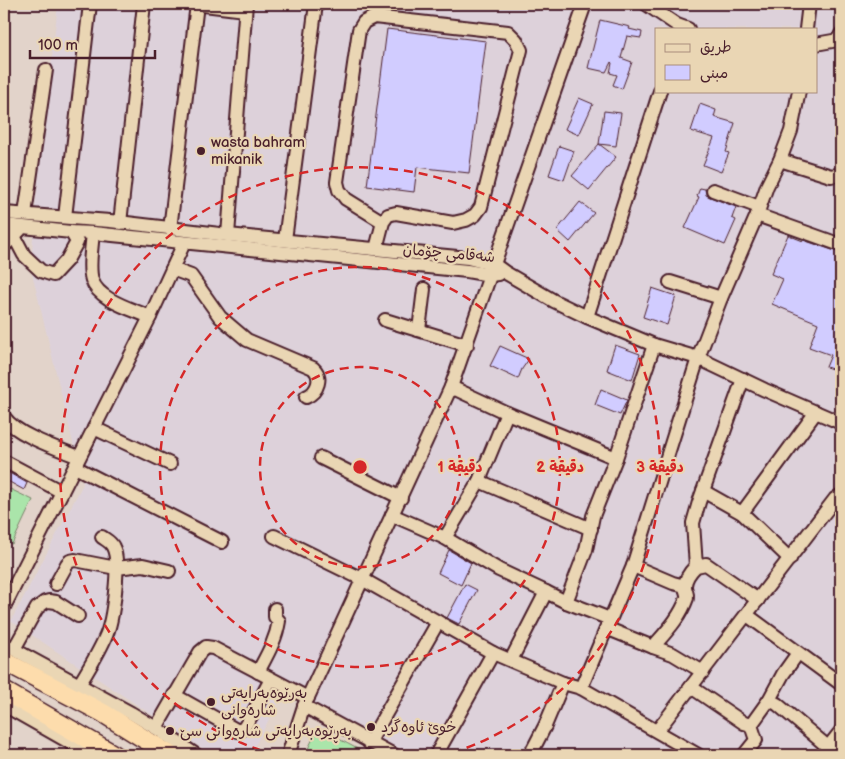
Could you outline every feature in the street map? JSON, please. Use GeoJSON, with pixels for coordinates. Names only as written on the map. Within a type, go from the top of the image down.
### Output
{"type":"FeatureCollection","features":[{"type":"Feature","properties":{"kind":"highway"},"geometry":{"type":"LineString","coordinates":[[4,692],[49,708],[59,708],[61,702],[59,695],[16,658]]}},
{"type":"Feature","properties":{"kind":"highway"},"geometry":{"type":"LineString","coordinates":[[16,658],[103,713],[152,734],[170,755]]}},
{"type":"Feature","properties":{"kind":"highway"},"geometry":{"type":"LineString","coordinates":[[4,692],[116,755]]}},
{"type":"Feature","properties":{"kind":"highway"},"geometry":{"type":"LineString","coordinates":[[116,755],[88,733],[84,726],[88,719],[92,717],[98,718],[152,734]]}},
{"type":"Feature","properties":{"kind":"street"},"geometry":{"type":"LineString","coordinates":[[66,217],[90,4]]}},
{"type":"Feature","properties":{"kind":"street"},"geometry":{"type":"LineString","coordinates":[[120,223],[144,4]]}},
{"type":"Feature","properties":{"kind":"street"},"geometry":{"type":"LineString","coordinates":[[170,229],[197,4],[245,7],[228,235]]}},
{"type":"Feature","properties":{"kind":"street"},"geometry":{"type":"LineString","coordinates":[[286,240],[316,4]]}},
{"type":"Feature","properties":{"kind":"street"},"geometry":{"type":"LineString","coordinates":[[279,755],[304,706],[451,387],[585,4]]}},
{"type":"Feature","properties":{"kind":"street"},"geometry":{"type":"LineString","coordinates":[[646,4],[681,28]]}},
{"type":"Feature","properties":{"kind":"street"},"geometry":{"type":"LineString","coordinates":[[806,28],[809,4]]}},
{"type":"Feature","properties":{"kind":"street"},"geometry":{"type":"LineString","coordinates":[[376,249],[383,222],[388,214],[396,213],[453,223],[475,216],[482,207],[521,50],[516,40],[508,32],[374,17],[364,22],[359,30],[337,182],[339,190],[346,198],[383,222]]}},
{"type":"Feature","properties":{"kind":"street"},"geometry":{"type":"LineString","coordinates":[[818,44],[838,40],[841,34]]}},
{"type":"Feature","properties":{"kind":"street"},"geometry":{"type":"LineString","coordinates":[[46,70],[21,226],[24,255],[41,271],[53,275],[67,260],[77,242],[71,232]]}},
{"type":"Feature","properties":{"kind":"street"},"geometry":{"type":"LineString","coordinates":[[587,317],[660,92]]}},
{"type":"Feature","properties":{"kind":"street"},"geometry":{"type":"LineString","coordinates":[[580,688],[633,566],[698,358],[791,131],[799,92]]}},
{"type":"Feature","properties":{"kind":"street"},"geometry":{"type":"LineString","coordinates":[[780,160],[831,176],[841,174]]}},
{"type":"Feature","properties":{"kind":"street"},"geometry":{"type":"LineString","coordinates":[[713,190],[758,211],[841,245]]}},
{"type":"Feature","properties":{"kind":"street","name":"شەقامی چۆمان"},"geometry":{"type":"LineString","coordinates":[[4,213],[21,226]]}},
{"type":"Feature","properties":{"kind":"street"},"geometry":{"type":"LineString","coordinates":[[42,228],[43,215]]}},
{"type":"Feature","properties":{"kind":"street","name":"شەقامی چۆمان"},"geometry":{"type":"LineString","coordinates":[[21,226],[43,215],[66,217],[376,249],[493,270],[506,274],[587,317],[654,345],[698,358],[841,423]]}},
{"type":"Feature","properties":{"kind":"street","name":"شەقامی چۆمان"},"geometry":{"type":"LineString","coordinates":[[4,225],[184,243],[468,265]]}},
{"type":"Feature","properties":{"kind":"street"},"geometry":{"type":"LineString","coordinates":[[4,246],[21,226]]}},
{"type":"Feature","properties":{"kind":"street"},"geometry":{"type":"LineString","coordinates":[[93,233],[91,264],[92,280],[95,286],[110,300],[150,317]]}},
{"type":"Feature","properties":{"kind":"street"},"geometry":{"type":"LineString","coordinates":[[4,607],[150,317],[184,243]]}},
{"type":"Feature","properties":{"kind":"street"},"geometry":{"type":"LineString","coordinates":[[172,269],[191,276],[220,317],[247,340],[313,368],[318,372],[318,385],[310,396],[306,397]]}},
{"type":"Feature","properties":{"kind":"street"},"geometry":{"type":"LineString","coordinates":[[670,282],[721,298]]}},
{"type":"Feature","properties":{"kind":"street"},"geometry":{"type":"LineString","coordinates":[[420,330],[424,289]]}},
{"type":"Feature","properties":{"kind":"street"},"geometry":{"type":"LineString","coordinates":[[385,320],[467,345]]}},
{"type":"Feature","properties":{"kind":"street"},"geometry":{"type":"LineString","coordinates":[[566,602],[586,550],[593,516],[616,458],[654,345]]}},
{"type":"Feature","properties":{"kind":"street"},"geometry":{"type":"LineString","coordinates":[[696,566],[692,523],[743,379]]}},
{"type":"Feature","properties":{"kind":"street"},"geometry":{"type":"LineString","coordinates":[[451,387],[507,413],[616,458]]}},
{"type":"Feature","properties":{"kind":"street"},"geometry":{"type":"LineString","coordinates":[[742,513],[816,412]]}},
{"type":"Feature","properties":{"kind":"street"},"geometry":{"type":"LineString","coordinates":[[444,538],[480,481],[507,413]]}},
{"type":"Feature","properties":{"kind":"street"},"geometry":{"type":"LineString","coordinates":[[4,417],[17,430],[222,542]]}},
{"type":"Feature","properties":{"kind":"street"},"geometry":{"type":"LineString","coordinates":[[94,428],[170,464]]}},
{"type":"Feature","properties":{"kind":"street"},"geometry":{"type":"LineString","coordinates":[[321,458],[400,498]]}},
{"type":"Feature","properties":{"kind":"street"},"geometry":{"type":"LineString","coordinates":[[4,461],[62,492]]}},
{"type":"Feature","properties":{"kind":"street"},"geometry":{"type":"LineString","coordinates":[[480,481],[591,529]]}},
{"type":"Feature","properties":{"kind":"street"},"geometry":{"type":"LineString","coordinates":[[703,491],[742,513],[790,559]]}},
{"type":"Feature","properties":{"kind":"street"},"geometry":{"type":"LineString","coordinates":[[657,732],[835,499],[841,495]]}},
{"type":"Feature","properties":{"kind":"street"},"geometry":{"type":"LineString","coordinates":[[392,516],[444,538],[499,570],[653,647],[673,654],[703,672]]}},
{"type":"Feature","properties":{"kind":"street"},"geometry":{"type":"LineString","coordinates":[[274,536],[362,579],[493,653],[563,683],[580,688],[698,755]]}},
{"type":"Feature","properties":{"kind":"street"},"geometry":{"type":"LineString","coordinates":[[79,685],[106,636],[113,608],[116,554],[113,546],[102,537]]}},
{"type":"Feature","properties":{"kind":"street"},"geometry":{"type":"LineString","coordinates":[[56,584],[70,560],[116,568],[143,565],[169,572]]}},
{"type":"Feature","properties":{"kind":"street"},"geometry":{"type":"LineString","coordinates":[[653,647],[675,622],[682,610],[688,595],[685,586],[689,574],[696,566],[706,564],[758,600]]}},
{"type":"Feature","properties":{"kind":"street"},"geometry":{"type":"LineString","coordinates":[[633,566],[685,586]]}},
{"type":"Feature","properties":{"kind":"street"},"geometry":{"type":"LineString","coordinates":[[511,660],[546,592]]}},
{"type":"Feature","properties":{"kind":"street"},"geometry":{"type":"LineString","coordinates":[[78,616],[56,602],[45,602],[38,608],[16,658],[79,685],[131,713],[152,734],[196,755]]}},
{"type":"Feature","properties":{"kind":"street"},"geometry":{"type":"LineString","coordinates":[[258,672],[277,633],[279,621],[275,617],[275,609]]}},
{"type":"Feature","properties":{"kind":"street"},"geometry":{"type":"LineString","coordinates":[[746,615],[841,684]]}},
{"type":"Feature","properties":{"kind":"street"},"geometry":{"type":"LineString","coordinates":[[370,743],[438,622]]}},
{"type":"Feature","properties":{"kind":"street"},"geometry":{"type":"LineString","coordinates":[[152,734],[200,652],[206,647],[213,648],[271,679],[304,706],[394,755]]}},
{"type":"Feature","properties":{"kind":"street"},"geometry":{"type":"LineString","coordinates":[[436,755],[493,653]]}},
{"type":"Feature","properties":{"kind":"street"},"geometry":{"type":"LineString","coordinates":[[751,725],[798,654]]}},
{"type":"Feature","properties":{"kind":"street"},"geometry":{"type":"LineString","coordinates":[[174,695],[238,730],[244,728],[271,679]]}},
{"type":"Feature","properties":{"kind":"street"},"geometry":{"type":"LineString","coordinates":[[530,755],[545,726],[563,683]]}},
{"type":"Feature","properties":{"kind":"street"},"geometry":{"type":"LineString","coordinates":[[691,687],[744,723],[751,725]]}},
{"type":"Feature","properties":{"kind":"street"},"geometry":{"type":"LineString","coordinates":[[769,700],[777,704],[825,751],[841,732]]}},
{"type":"Feature","properties":{"kind":"street"},"geometry":{"type":"LineString","coordinates":[[4,706],[92,755]]}},
{"type":"Feature","properties":{"kind":"street"},"geometry":{"type":"LineString","coordinates":[[288,755],[304,706]]}},
{"type":"Feature","properties":{"kind":"street"},"geometry":{"type":"LineString","coordinates":[[744,755],[756,740],[751,725]]}},
{"type":"Feature","properties":{"kind":"shaded area"},"geometry":{"type":"Polygon","coordinates":[[[58,4],[841,4],[841,723],[813,755],[412,755],[284,691],[250,755],[212,755],[11,621],[83,484],[31,269],[35,207],[58,4]]]}},
{"type":"Feature","properties":{"kind":"green space"},"geometry":{"type":"Polygon","coordinates":[[[10,489],[33,500],[12,544],[4,540],[4,503],[10,489]]]}},
{"type":"Feature","properties":{"kind":"green space"},"geometry":{"type":"Polygon","coordinates":[[[318,728],[369,755],[305,755],[318,728]]]}},
{"type":"Feature","properties":{"kind":"building"},"geometry":{"type":"Polygon","coordinates":[[[600,20],[630,27],[629,29],[642,32],[641,38],[627,36],[621,58],[632,62],[622,89],[613,85],[617,75],[610,73],[611,62],[606,72],[588,68],[600,20]]]}},
{"type":"Feature","properties":{"kind":"building"},"geometry":{"type":"Polygon","coordinates":[[[387,29],[486,41],[469,173],[417,167],[414,192],[367,186],[387,29]]]}},
{"type":"Feature","properties":{"kind":"building"},"geometry":{"type":"Polygon","coordinates":[[[579,98],[593,104],[579,135],[565,129],[579,98]]]}},
{"type":"Feature","properties":{"kind":"building"},"geometry":{"type":"Polygon","coordinates":[[[700,104],[716,110],[714,117],[735,123],[726,152],[729,153],[721,172],[703,165],[714,138],[691,131],[700,104]]]}},
{"type":"Feature","properties":{"kind":"building"},"geometry":{"type":"Polygon","coordinates":[[[604,111],[621,113],[616,146],[599,144],[604,111]]]}},
{"type":"Feature","properties":{"kind":"building"},"geometry":{"type":"Polygon","coordinates":[[[599,144],[616,157],[589,190],[572,176],[599,144]]]}},
{"type":"Feature","properties":{"kind":"building"},"geometry":{"type":"Polygon","coordinates":[[[559,146],[574,151],[564,180],[549,175],[559,146]]]}},
{"type":"Feature","properties":{"kind":"building"},"geometry":{"type":"Polygon","coordinates":[[[700,188],[705,189],[706,195],[736,207],[732,218],[736,220],[725,245],[685,228],[699,197],[697,196],[700,188]]]}},
{"type":"Feature","properties":{"kind":"building"},"geometry":{"type":"Polygon","coordinates":[[[580,202],[594,213],[570,242],[557,230],[580,202]]]}},
{"type":"Feature","properties":{"kind":"building"},"geometry":{"type":"Polygon","coordinates":[[[788,235],[841,253],[841,372],[826,367],[831,355],[809,347],[818,323],[772,304],[783,279],[771,274],[788,235]]]}},
{"type":"Feature","properties":{"kind":"building"},"geometry":{"type":"Polygon","coordinates":[[[652,288],[676,296],[667,325],[643,317],[652,288]]]}},
{"type":"Feature","properties":{"kind":"building"},"geometry":{"type":"Polygon","coordinates":[[[615,345],[640,354],[632,380],[607,370],[615,345]]]}},
{"type":"Feature","properties":{"kind":"building"},"geometry":{"type":"Polygon","coordinates":[[[500,346],[529,359],[518,379],[490,366],[500,346]]]}},
{"type":"Feature","properties":{"kind":"building"},"geometry":{"type":"Polygon","coordinates":[[[601,389],[627,400],[620,415],[595,405],[601,389]]]}},
{"type":"Feature","properties":{"kind":"building"},"geometry":{"type":"Polygon","coordinates":[[[4,470],[27,483],[24,490],[4,479],[4,470]]]}},
{"type":"Feature","properties":{"kind":"building"},"geometry":{"type":"Polygon","coordinates":[[[449,550],[471,563],[461,585],[438,573],[449,550]]]}},
{"type":"Feature","properties":{"kind":"building"},"geometry":{"type":"Polygon","coordinates":[[[465,584],[477,590],[459,624],[447,618],[465,584]]]}},
{"type":"Feature","properties":{"kind":"place","name":"wasta bahram mikanik"},"geometry":{"type":"Point","coordinates":[201,151]}},
{"type":"Feature","properties":{"kind":"place","name":"بەرێوەبەرایەتی شارەوانی"},"geometry":{"type":"Point","coordinates":[211,702]}},
{"type":"Feature","properties":{"kind":"place","name":"خوێ ئاوەگرد"},"geometry":{"type":"Point","coordinates":[371,727]}},
{"type":"Feature","properties":{"kind":"place","name":"بەڕێوەبەرایەتی شارەوانی سێ"},"geometry":{"type":"Point","coordinates":[170,731]}}]}
